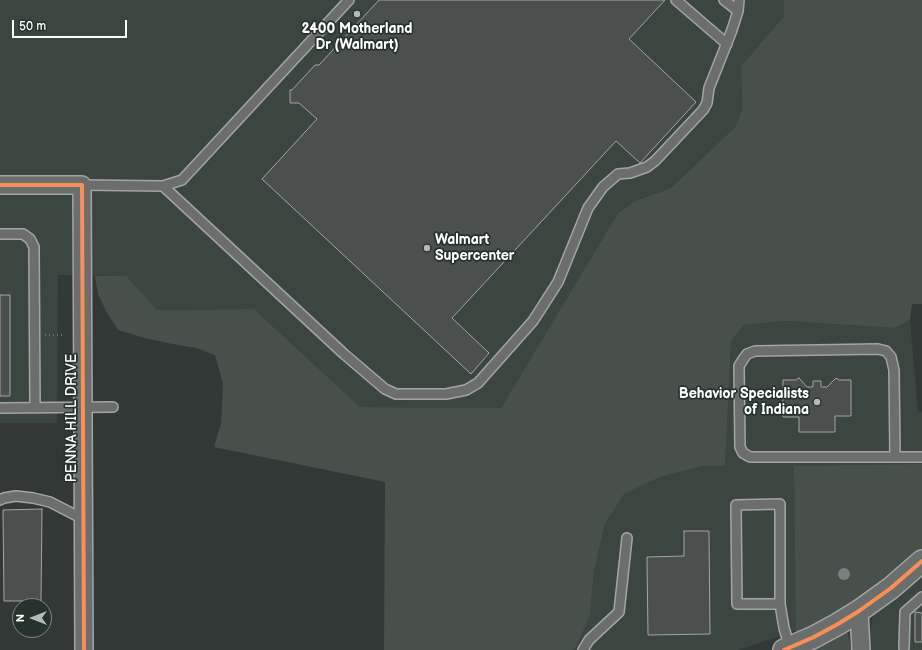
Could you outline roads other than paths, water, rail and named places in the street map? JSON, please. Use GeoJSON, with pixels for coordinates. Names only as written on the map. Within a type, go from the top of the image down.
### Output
{"type":"FeatureCollection","features":[{"type":"Feature","properties":{"kind":"street"},"geometry":{"type":"LineString","coordinates":[[0,185],[82,185]]}},
{"type":"Feature","properties":{"kind":"street","name":"PENNA HILL DRIVE"},"geometry":{"type":"LineString","coordinates":[[82,185],[84,650]]}},
{"type":"Feature","properties":{"kind":"street"},"geometry":{"type":"LineString","coordinates":[[787,649],[826,630],[859,611],[890,588],[922,561]]}},
{"type":"Feature","properties":{"kind":"street"},"geometry":{"type":"LineString","coordinates":[[859,611],[861,650]]}},
{"type":"Feature","properties":{"kind":"lane"},"geometry":{"type":"LineString","coordinates":[[82,185],[163,186],[182,180],[349,0]]}},
{"type":"Feature","properties":{"kind":"lane"},"geometry":{"type":"LineString","coordinates":[[676,0],[727,44]]}},
{"type":"Feature","properties":{"kind":"lane"},"geometry":{"type":"LineString","coordinates":[[724,0],[738,11]]}},
{"type":"Feature","properties":{"kind":"lane"},"geometry":{"type":"LineString","coordinates":[[163,186],[338,349],[385,389],[396,394],[446,394],[466,390],[478,383],[533,321],[558,282],[588,208],[603,187],[618,174],[630,173],[647,167],[703,110],[707,103],[709,88],[727,44],[738,11],[739,0]]}},
{"type":"Feature","properties":{"kind":"lane"},"geometry":{"type":"LineString","coordinates":[[0,234],[23,234],[30,239],[34,247],[35,408]]}},
{"type":"Feature","properties":{"kind":"lane"},"geometry":{"type":"LineString","coordinates":[[895,456],[894,370],[891,357],[886,351],[878,349],[754,351],[747,354],[741,362],[739,366],[740,447],[743,453],[750,457],[922,457]]}},
{"type":"Feature","properties":{"kind":"lane"},"geometry":{"type":"LineString","coordinates":[[0,408],[113,407]]}},
{"type":"Feature","properties":{"kind":"lane"},"geometry":{"type":"LineString","coordinates":[[0,500],[16,496],[34,498],[50,502],[83,519]]}},
{"type":"Feature","properties":{"kind":"lane"},"geometry":{"type":"LineString","coordinates":[[780,604],[737,604],[736,505],[780,504],[780,604],[787,649]]}},
{"type":"Feature","properties":{"kind":"lane"},"geometry":{"type":"LineString","coordinates":[[583,650],[589,640],[619,612],[627,538]]}},
{"type":"Feature","properties":{"kind":"lane"},"geometry":{"type":"LineString","coordinates":[[904,648],[905,612],[922,597]]}},
{"type":"Feature","properties":{"kind":"place","name":"2400 Motherland Dr (Walmart)"},"geometry":{"type":"Point","coordinates":[357,14]}},
{"type":"Feature","properties":{"kind":"place","name":"Walmart Supercenter"},"geometry":{"type":"Point","coordinates":[427,248]}},
{"type":"Feature","properties":{"kind":"place","name":"Behavior Specialists of Indiana"},"geometry":{"type":"Point","coordinates":[817,402]}}]}
